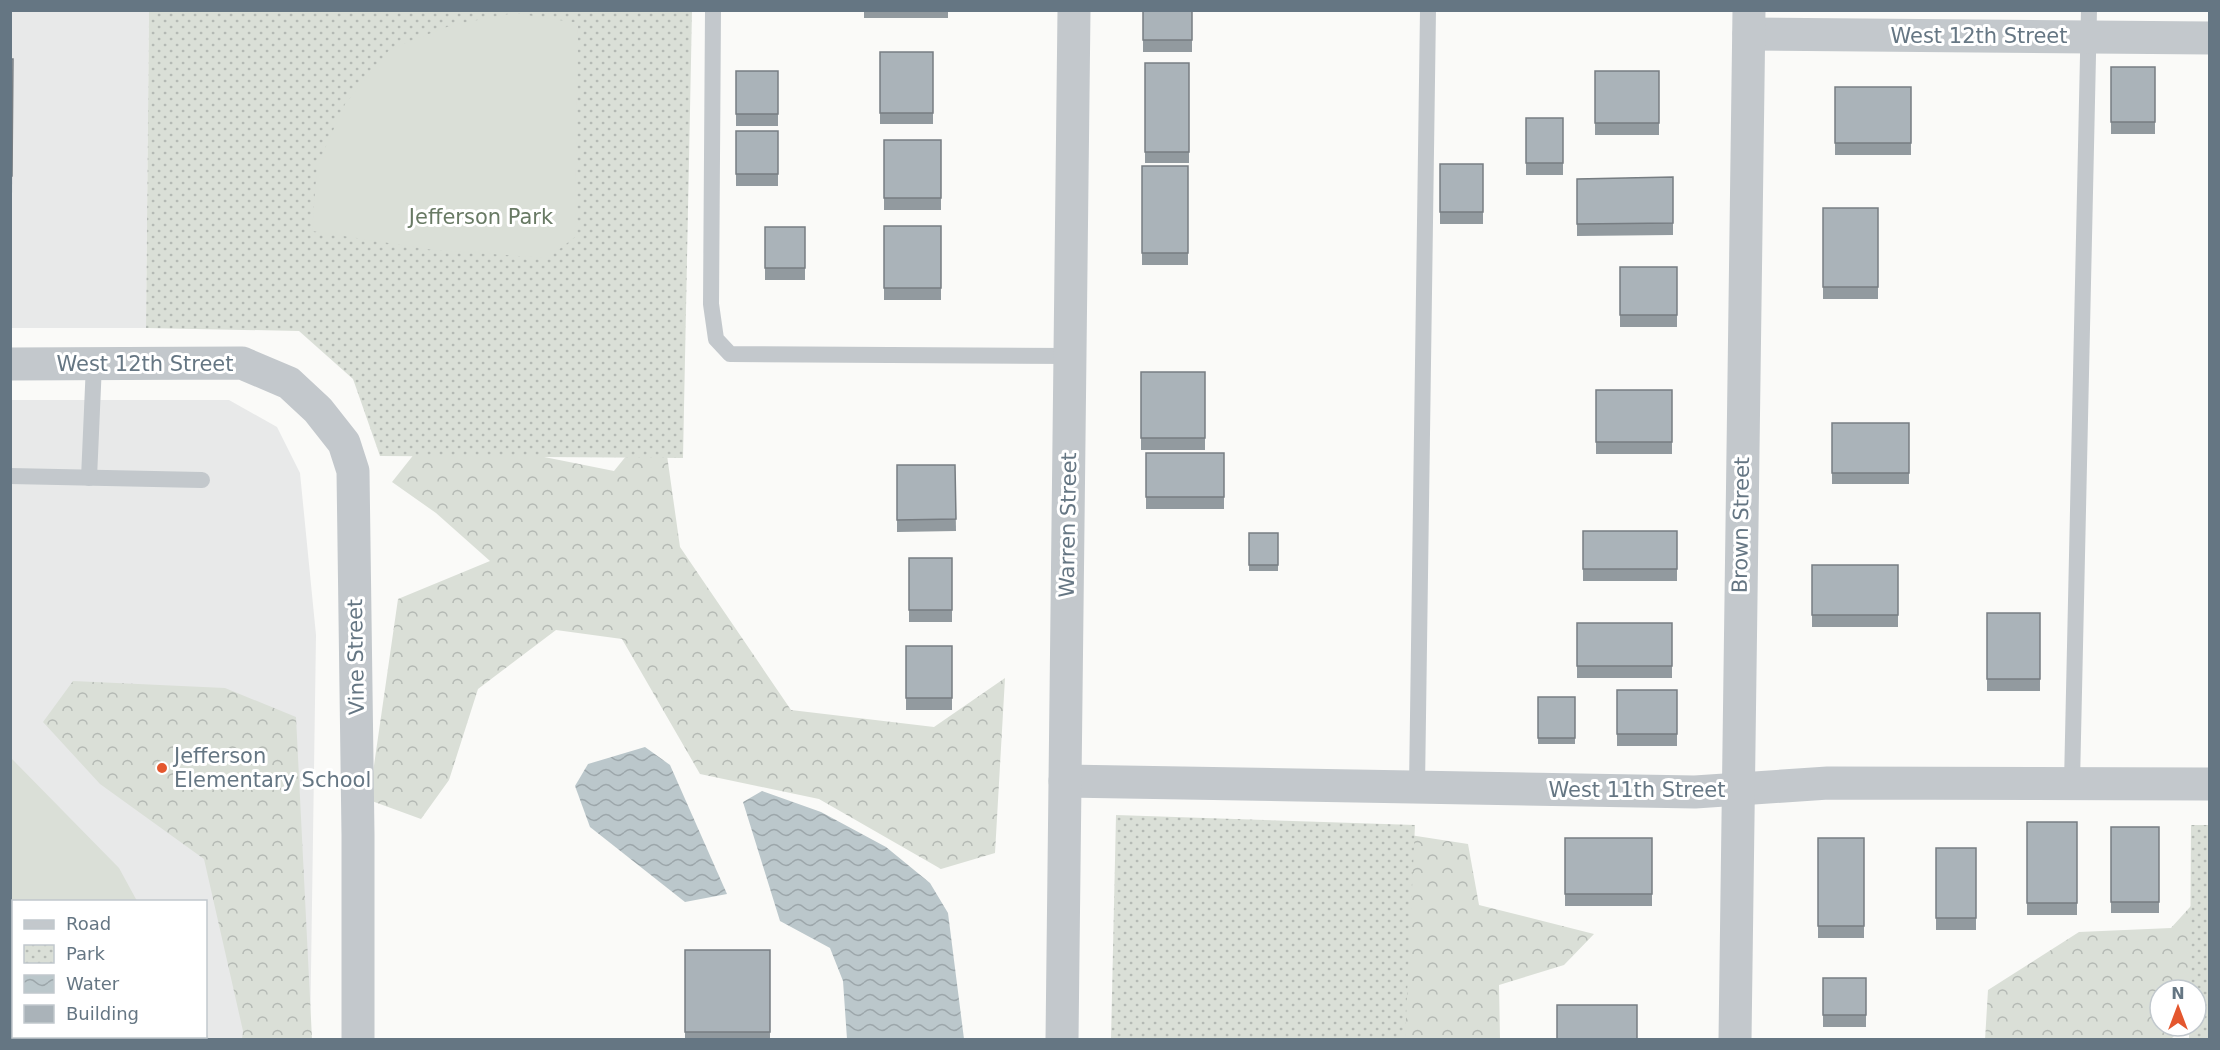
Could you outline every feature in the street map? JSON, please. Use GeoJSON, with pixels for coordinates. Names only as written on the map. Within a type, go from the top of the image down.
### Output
{"type":"FeatureCollection","features":[{"type":"Feature","properties":{"kind":"street","name":"Warren Street"},"geometry":{"type":"LineString","coordinates":[[1062,1040],[1074,10]]}},
{"type":"Feature","properties":{"kind":"street","name":"West 12th Street"},"geometry":{"type":"LineString","coordinates":[[1749,22],[2089,24],[2210,38]]}},
{"type":"Feature","properties":{"kind":"street","name":"Brown Street"},"geometry":{"type":"LineString","coordinates":[[1735,1040],[1749,22]]}},
{"type":"Feature","properties":{"kind":"street","name":"West 12th Street"},"geometry":{"type":"LineString","coordinates":[[10,364],[242,363],[289,383],[330,424]]}},
{"type":"Feature","properties":{"kind":"street","name":"Vine Street"},"geometry":{"type":"LineString","coordinates":[[330,424],[344,443],[353,471],[358,835],[358,1040]]}},
{"type":"Feature","properties":{"kind":"street","name":"West 11th Street"},"geometry":{"type":"LineString","coordinates":[[1065,781],[1695,792],[1828,783],[2210,784]]}},
{"type":"Feature","properties":{"kind":"lane"},"geometry":{"type":"LineString","coordinates":[[713,10],[711,304],[716,339],[730,354],[1070,356]]}},
{"type":"Feature","properties":{"kind":"lane"},"geometry":{"type":"LineString","coordinates":[[1417,787],[1428,10]]}},
{"type":"Feature","properties":{"kind":"lane"},"geometry":{"type":"LineString","coordinates":[[2072,783],[2089,24]]}},
{"type":"Feature","properties":{"kind":"lane"},"geometry":{"type":"LineString","coordinates":[[89,478],[94,364]]}},
{"type":"Feature","properties":{"kind":"lane"},"geometry":{"type":"LineString","coordinates":[[10,476],[202,480]]}},
{"type":"Feature","properties":{"kind":"shaded area"},"geometry":{"type":"Polygon","coordinates":[[[11,11],[149,11],[146,328],[11,328],[11,11]]]}},
{"type":"Feature","properties":{"kind":"shaded area","name":"Jefferson Elementary School"},"geometry":{"type":"Polygon","coordinates":[[[10,400],[229,400],[277,427],[300,473],[316,635],[310,1039],[11,1039],[10,400]]]}},
{"type":"Feature","properties":{"kind":"green space","name":"Jefferson Park"},"geometry":{"type":"Polygon","coordinates":[[[149,11],[692,11],[683,458],[380,456],[353,379],[299,331],[146,328],[149,11]]]}},
{"type":"Feature","properties":{"kind":"green space"},"geometry":{"type":"Polygon","coordinates":[[[514,13],[578,23],[575,237],[548,258],[433,250],[312,231],[317,166],[345,104],[390,49],[452,25],[514,13]]]}},
{"type":"Feature","properties":{"kind":"green space"},"geometry":{"type":"Polygon","coordinates":[[[661,413],[680,547],[791,710],[934,727],[1005,678],[995,853],[941,869],[819,799],[700,774],[622,639],[556,630],[478,689],[449,780],[421,819],[369,800],[398,599],[490,561],[436,513],[392,482],[430,434],[614,471],[661,413]]]}},
{"type":"Feature","properties":{"kind":"green space"},"geometry":{"type":"Polygon","coordinates":[[[73,681],[225,688],[296,717],[312,1039],[242,1039],[243,1031],[204,859],[100,784],[43,722],[73,681]]]}},
{"type":"Feature","properties":{"kind":"green space"},"geometry":{"type":"Polygon","coordinates":[[[11,758],[119,868],[136,900],[12,900],[12,1038],[207,1038],[207,1035],[209,1039],[11,1039],[11,758]]]}},
{"type":"Feature","properties":{"kind":"green space"},"geometry":{"type":"Polygon","coordinates":[[[1116,815],[1415,825],[1405,1039],[1111,1039],[1116,815]]]}},
{"type":"Feature","properties":{"kind":"green space"},"geometry":{"type":"Polygon","coordinates":[[[2191,825],[2209,825],[2209,1039],[2189,1039],[2208,1038],[2208,978],[2190,978],[2191,825]]]}},
{"type":"Feature","properties":{"kind":"green space"},"geometry":{"type":"Polygon","coordinates":[[[1384,831],[1468,844],[1479,905],[1594,934],[1564,965],[1499,985],[1500,1039],[1356,1039],[1384,831]]]}},
{"type":"Feature","properties":{"kind":"green space"},"geometry":{"type":"Polygon","coordinates":[[[2209,886],[2198,978],[2148,978],[2148,1038],[2171,1039],[1985,1040],[1988,990],[2079,932],[2171,928],[2209,886]]]}},
{"type":"Feature","properties":{"kind":"water"},"geometry":{"type":"Polygon","coordinates":[[[645,747],[670,765],[727,894],[685,902],[590,827],[575,786],[588,764],[645,747]]]}},
{"type":"Feature","properties":{"kind":"water"},"geometry":{"type":"Polygon","coordinates":[[[762,791],[821,812],[886,847],[930,883],[948,913],[964,1039],[847,1039],[843,981],[830,948],[780,921],[743,802],[762,791]]]}},
{"type":"Feature","properties":{"kind":"building"},"geometry":{"type":"Polygon","coordinates":[[[1143,10],[1192,10],[1192,40],[1143,40],[1143,10]]]}},
{"type":"Feature","properties":{"kind":"building"},"geometry":{"type":"Polygon","coordinates":[[[880,52],[933,52],[933,113],[880,113],[880,52]]]}},
{"type":"Feature","properties":{"kind":"building"},"geometry":{"type":"Polygon","coordinates":[[[10,59],[13,59],[12,176],[10,176],[10,59]]]}},
{"type":"Feature","properties":{"kind":"building"},"geometry":{"type":"Polygon","coordinates":[[[1145,63],[1189,63],[1189,152],[1145,152],[1145,63]]]}},
{"type":"Feature","properties":{"kind":"building"},"geometry":{"type":"Polygon","coordinates":[[[2111,67],[2155,67],[2155,122],[2111,122],[2111,67]]]}},
{"type":"Feature","properties":{"kind":"building"},"geometry":{"type":"Polygon","coordinates":[[[736,71],[778,71],[778,114],[736,114],[736,71]]]}},
{"type":"Feature","properties":{"kind":"building"},"geometry":{"type":"Polygon","coordinates":[[[1595,71],[1659,71],[1659,123],[1595,123],[1595,71]]]}},
{"type":"Feature","properties":{"kind":"building"},"geometry":{"type":"Polygon","coordinates":[[[1835,87],[1911,87],[1911,143],[1835,143],[1835,87]]]}},
{"type":"Feature","properties":{"kind":"building"},"geometry":{"type":"Polygon","coordinates":[[[1526,118],[1563,118],[1563,163],[1526,163],[1526,118]]]}},
{"type":"Feature","properties":{"kind":"building"},"geometry":{"type":"Polygon","coordinates":[[[736,131],[778,131],[778,174],[736,174],[736,131]]]}},
{"type":"Feature","properties":{"kind":"building"},"geometry":{"type":"Polygon","coordinates":[[[884,140],[941,140],[941,198],[884,198],[884,140]]]}},
{"type":"Feature","properties":{"kind":"building"},"geometry":{"type":"Polygon","coordinates":[[[1440,164],[1483,164],[1483,212],[1440,212],[1440,164]]]}},
{"type":"Feature","properties":{"kind":"building"},"geometry":{"type":"Polygon","coordinates":[[[1142,166],[1188,166],[1188,253],[1142,253],[1142,166]]]}},
{"type":"Feature","properties":{"kind":"building"},"geometry":{"type":"Polygon","coordinates":[[[1673,177],[1673,223],[1577,224],[1577,179],[1673,177]]]}},
{"type":"Feature","properties":{"kind":"building"},"geometry":{"type":"Polygon","coordinates":[[[1823,208],[1878,208],[1878,287],[1823,287],[1823,208]]]}},
{"type":"Feature","properties":{"kind":"building"},"geometry":{"type":"Polygon","coordinates":[[[884,226],[941,226],[941,288],[884,288],[884,226]]]}},
{"type":"Feature","properties":{"kind":"building"},"geometry":{"type":"Polygon","coordinates":[[[765,227],[805,227],[805,268],[765,268],[765,227]]]}},
{"type":"Feature","properties":{"kind":"building"},"geometry":{"type":"Polygon","coordinates":[[[1620,267],[1677,267],[1677,315],[1620,315],[1620,267]]]}},
{"type":"Feature","properties":{"kind":"building"},"geometry":{"type":"Polygon","coordinates":[[[1141,372],[1205,372],[1205,438],[1141,438],[1141,372]]]}},
{"type":"Feature","properties":{"kind":"building"},"geometry":{"type":"Polygon","coordinates":[[[1596,390],[1672,390],[1672,442],[1596,442],[1596,390]]]}},
{"type":"Feature","properties":{"kind":"building"},"geometry":{"type":"Polygon","coordinates":[[[1832,423],[1909,423],[1909,473],[1832,473],[1832,423]]]}},
{"type":"Feature","properties":{"kind":"building"},"geometry":{"type":"Polygon","coordinates":[[[1146,453],[1224,453],[1224,497],[1146,497],[1146,453]]]}},
{"type":"Feature","properties":{"kind":"building"},"geometry":{"type":"Polygon","coordinates":[[[897,465],[955,465],[956,519],[897,520],[897,465]]]}},
{"type":"Feature","properties":{"kind":"building"},"geometry":{"type":"Polygon","coordinates":[[[1583,531],[1677,531],[1677,569],[1583,569],[1583,531]]]}},
{"type":"Feature","properties":{"kind":"building"},"geometry":{"type":"Polygon","coordinates":[[[1249,533],[1278,533],[1278,565],[1249,565],[1249,533]]]}},
{"type":"Feature","properties":{"kind":"building"},"geometry":{"type":"Polygon","coordinates":[[[909,558],[952,558],[952,610],[909,610],[909,558]]]}},
{"type":"Feature","properties":{"kind":"building"},"geometry":{"type":"Polygon","coordinates":[[[1812,565],[1898,565],[1898,615],[1812,615],[1812,565]]]}},
{"type":"Feature","properties":{"kind":"building"},"geometry":{"type":"Polygon","coordinates":[[[1987,613],[2040,613],[2040,679],[1987,679],[1987,613]]]}},
{"type":"Feature","properties":{"kind":"building"},"geometry":{"type":"Polygon","coordinates":[[[1577,623],[1672,623],[1672,666],[1577,666],[1577,623]]]}},
{"type":"Feature","properties":{"kind":"building"},"geometry":{"type":"Polygon","coordinates":[[[906,646],[952,646],[952,698],[906,698],[906,646]]]}},
{"type":"Feature","properties":{"kind":"building"},"geometry":{"type":"Polygon","coordinates":[[[1617,690],[1677,690],[1677,734],[1617,734],[1617,690]]]}},
{"type":"Feature","properties":{"kind":"building"},"geometry":{"type":"Polygon","coordinates":[[[1538,697],[1575,697],[1575,738],[1538,738],[1538,697]]]}},
{"type":"Feature","properties":{"kind":"building"},"geometry":{"type":"Polygon","coordinates":[[[2027,822],[2077,822],[2077,903],[2027,903],[2027,822]]]}},
{"type":"Feature","properties":{"kind":"building"},"geometry":{"type":"Polygon","coordinates":[[[2111,827],[2159,827],[2159,902],[2111,902],[2111,827]]]}},
{"type":"Feature","properties":{"kind":"building"},"geometry":{"type":"Polygon","coordinates":[[[1565,838],[1652,838],[1652,894],[1565,894],[1565,838]]]}},
{"type":"Feature","properties":{"kind":"building"},"geometry":{"type":"Polygon","coordinates":[[[1818,838],[1864,838],[1864,926],[1818,926],[1818,838]]]}},
{"type":"Feature","properties":{"kind":"building"},"geometry":{"type":"Polygon","coordinates":[[[1936,848],[1976,848],[1976,918],[1936,918],[1936,848]]]}},
{"type":"Feature","properties":{"kind":"building"},"geometry":{"type":"Polygon","coordinates":[[[685,950],[770,950],[770,1032],[685,1032],[685,950]]]}},
{"type":"Feature","properties":{"kind":"building"},"geometry":{"type":"Polygon","coordinates":[[[1823,978],[1866,978],[1866,1015],[1823,1015],[1823,978]]]}},
{"type":"Feature","properties":{"kind":"building"},"geometry":{"type":"Polygon","coordinates":[[[1557,1005],[1637,1005],[1637,1040],[1557,1040],[1557,1005]]]}},
{"type":"Feature","properties":{"kind":"place","name":"Jefferson Elementary School"},"geometry":{"type":"Point","coordinates":[162,768]}}]}
